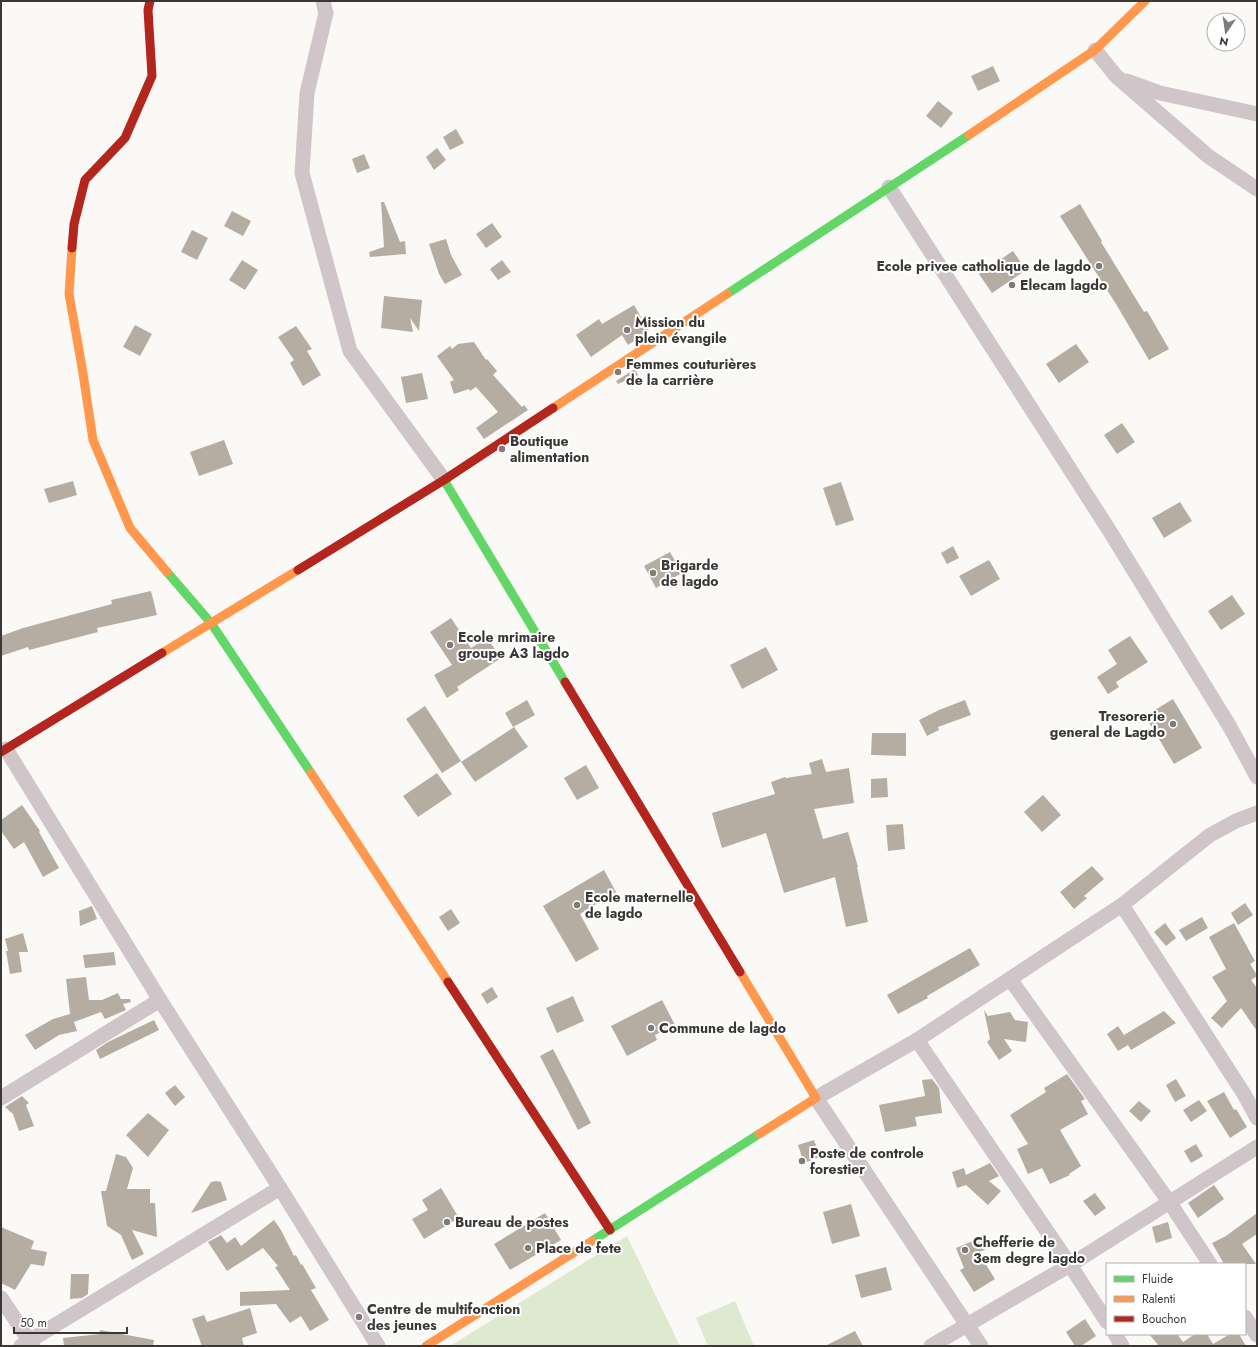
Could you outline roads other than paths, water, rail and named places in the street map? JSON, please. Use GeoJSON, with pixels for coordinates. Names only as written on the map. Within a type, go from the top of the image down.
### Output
{"type":"FeatureCollection","features":[{"type":"Feature","properties":{"kind":"street"},"geometry":{"type":"LineString","coordinates":[[150,1],[148,10],[152,76],[124,138],[85,180],[74,224],[69,294],[93,440],[130,528],[211,623],[411,925],[610,1230]]}},
{"type":"Feature","properties":{"kind":"street"},"geometry":{"type":"LineString","coordinates":[[323,1],[326,13],[307,93],[302,174],[350,351],[444,480],[816,1098],[981,1346]]}},
{"type":"Feature","properties":{"kind":"street"},"geometry":{"type":"LineString","coordinates":[[378,1346],[4,750],[444,480],[991,121],[1095,50],[1145,1]]}},
{"type":"Feature","properties":{"kind":"street"},"geometry":{"type":"LineString","coordinates":[[1095,50],[1116,76],[1208,156],[1257,189]]}},
{"type":"Feature","properties":{"kind":"street"},"geometry":{"type":"LineString","coordinates":[[1116,76],[1160,93],[1257,114]]}},
{"type":"Feature","properties":{"kind":"street"},"geometry":{"type":"LineString","coordinates":[[889,187],[1109,530],[1230,727],[1257,778]]}},
{"type":"Feature","properties":{"kind":"street"},"geometry":{"type":"LineString","coordinates":[[426,1346],[816,1098],[917,1040],[1122,905],[1210,835],[1236,821],[1257,813]]}},
{"type":"Feature","properties":{"kind":"street"},"geometry":{"type":"LineString","coordinates":[[1122,905],[1244,1094],[1257,1118]]}},
{"type":"Feature","properties":{"kind":"street"},"geometry":{"type":"LineString","coordinates":[[1010,979],[1170,1203],[1209,1263]]}},
{"type":"Feature","properties":{"kind":"street"},"geometry":{"type":"LineString","coordinates":[[1,1098],[160,1000]]}},
{"type":"Feature","properties":{"kind":"street"},"geometry":{"type":"LineString","coordinates":[[917,1040],[1106,1320]]}},
{"type":"Feature","properties":{"kind":"street"},"geometry":{"type":"LineString","coordinates":[[931,1346],[1070,1265],[1257,1147]]}},
{"type":"Feature","properties":{"kind":"street"},"geometry":{"type":"LineString","coordinates":[[1,1298],[28,1344],[280,1188]]}},
{"type":"Feature","properties":{"kind":"street"},"geometry":{"type":"LineString","coordinates":[[1246,1318],[1257,1335]]}},
{"type":"Feature","properties":{"kind":"street"},"geometry":{"type":"LineString","coordinates":[[1116,1335],[1122,1346]]}},
{"type":"Feature","properties":{"kind":"place","name":"Ecole privee catholique de lagdo"},"geometry":{"type":"Point","coordinates":[1099,266]}},
{"type":"Feature","properties":{"kind":"place","name":"Elecam lagdo"},"geometry":{"type":"Point","coordinates":[1012,285]}},
{"type":"Feature","properties":{"kind":"place","name":"Mission du plein évangile"},"geometry":{"type":"Point","coordinates":[627,330]}},
{"type":"Feature","properties":{"kind":"place","name":"Femmes couturières de la carrière"},"geometry":{"type":"Point","coordinates":[618,372]}},
{"type":"Feature","properties":{"kind":"place","name":"Boutique alimentation"},"geometry":{"type":"Point","coordinates":[502,449]}},
{"type":"Feature","properties":{"kind":"place","name":"Brigarde de lagdo"},"geometry":{"type":"Point","coordinates":[653,573]}},
{"type":"Feature","properties":{"kind":"place","name":"Ecole mrimaire groupe A3 lagdo"},"geometry":{"type":"Point","coordinates":[450,645]}},
{"type":"Feature","properties":{"kind":"place","name":"Tresorerie general de Lagdo"},"geometry":{"type":"Point","coordinates":[1173,724]}},
{"type":"Feature","properties":{"kind":"place","name":"Ecole maternelle de lagdo"},"geometry":{"type":"Point","coordinates":[577,905]}},
{"type":"Feature","properties":{"kind":"place","name":"Commune de lagdo"},"geometry":{"type":"Point","coordinates":[651,1028]}},
{"type":"Feature","properties":{"kind":"place","name":"Poste de controle forestier"},"geometry":{"type":"Point","coordinates":[802,1161]}},
{"type":"Feature","properties":{"kind":"place","name":"Bureau de postes"},"geometry":{"type":"Point","coordinates":[447,1222]}},
{"type":"Feature","properties":{"kind":"place","name":"Place de fete"},"geometry":{"type":"Point","coordinates":[528,1248]}},
{"type":"Feature","properties":{"kind":"place","name":"Chefferie de 3em degre lagdo"},"geometry":{"type":"Point","coordinates":[965,1250]}},
{"type":"Feature","properties":{"kind":"place","name":"Centre de multifonction des jeunes"},"geometry":{"type":"Point","coordinates":[359,1317]}}]}
